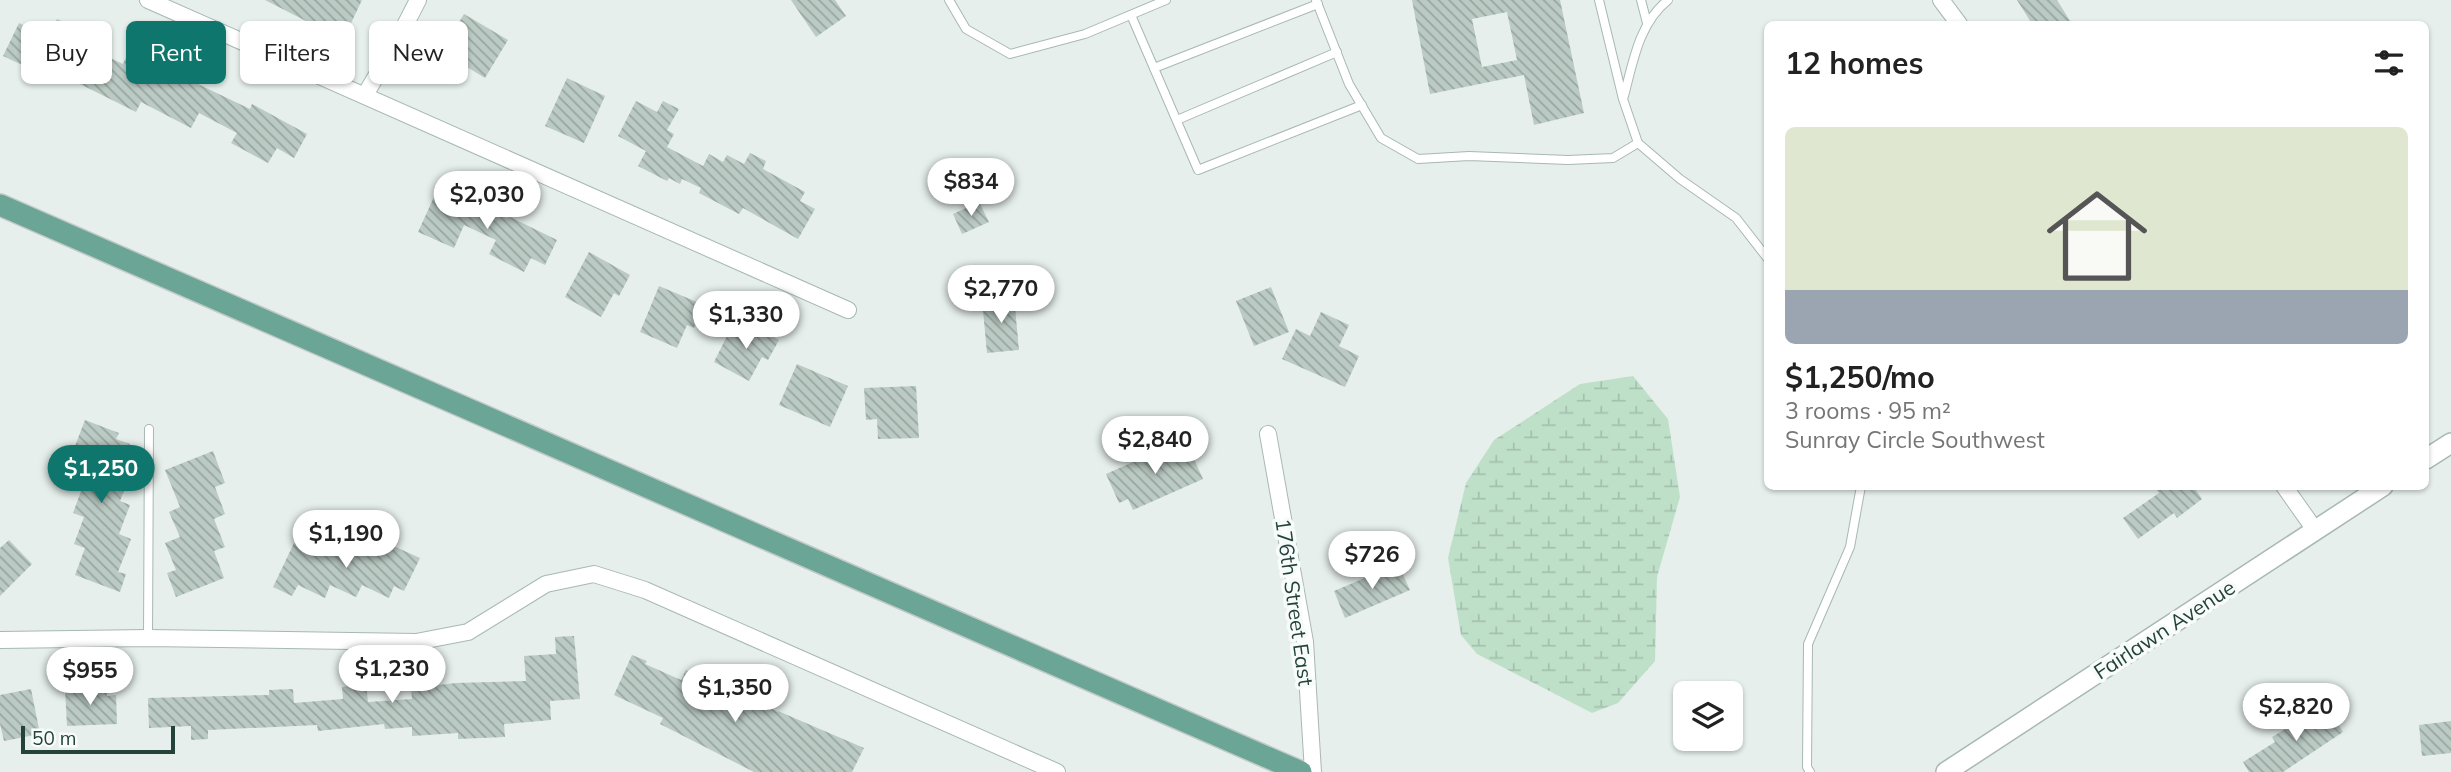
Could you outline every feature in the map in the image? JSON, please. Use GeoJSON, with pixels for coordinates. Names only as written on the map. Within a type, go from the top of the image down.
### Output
{"type":"FeatureCollection","features":[{"type":"Feature","properties":{"kind":"main road"},"geometry":{"type":"LineString","coordinates":[[0,205],[1301,772]]}},
{"type":"Feature","properties":{"kind":"street"},"geometry":{"type":"LineString","coordinates":[[148,0],[848,310]]}},
{"type":"Feature","properties":{"kind":"street"},"geometry":{"type":"LineString","coordinates":[[365,95],[418,0]]}},
{"type":"Feature","properties":{"kind":"street"},"geometry":{"type":"LineString","coordinates":[[1941,0],[1957,21]]}},
{"type":"Feature","properties":{"kind":"street","name":"176th Street East"},"geometry":{"type":"LineString","coordinates":[[1268,434],[1305,642],[1313,772]]}},
{"type":"Feature","properties":{"kind":"street"},"geometry":{"type":"LineString","coordinates":[[2429,457],[2451,443]]}},
{"type":"Feature","properties":{"kind":"street"},"geometry":{"type":"LineString","coordinates":[[2287,490],[2315,530]]}},
{"type":"Feature","properties":{"kind":"street","name":"Fairlawn Avenue"},"geometry":{"type":"LineString","coordinates":[[1946,772],[2377,490]]}},
{"type":"Feature","properties":{"kind":"street"},"geometry":{"type":"LineString","coordinates":[[0,640],[148,638],[416,642],[468,632],[546,584],[594,574],[646,590],[1057,772]]}},
{"type":"Feature","properties":{"kind":"lane"},"geometry":{"type":"LineString","coordinates":[[949,0],[966,29],[1010,54],[1085,34],[1166,0]]}},
{"type":"Feature","properties":{"kind":"lane"},"geometry":{"type":"LineString","coordinates":[[1600,0],[1623,99],[1638,143],[1680,179],[1736,218],[1764,254]]}},
{"type":"Feature","properties":{"kind":"lane"},"geometry":{"type":"LineString","coordinates":[[1641,0],[1647,23]]}},
{"type":"Feature","properties":{"kind":"lane"},"geometry":{"type":"LineString","coordinates":[[1623,99],[1647,23],[1656,10],[1668,0]]}},
{"type":"Feature","properties":{"kind":"lane"},"geometry":{"type":"LineString","coordinates":[[1154,68],[1317,2],[1349,84],[1381,138],[1418,159],[1469,156],[1567,160],[1613,158],[1638,143]]}},
{"type":"Feature","properties":{"kind":"lane"},"geometry":{"type":"LineString","coordinates":[[1131,15],[1198,170],[1362,105]]}},
{"type":"Feature","properties":{"kind":"lane"},"geometry":{"type":"LineString","coordinates":[[1177,120],[1337,52]]}},
{"type":"Feature","properties":{"kind":"lane"},"geometry":{"type":"LineString","coordinates":[[148,638],[149,429]]}},
{"type":"Feature","properties":{"kind":"lane"},"geometry":{"type":"LineString","coordinates":[[1810,772],[1807,766],[1808,644],[1850,547],[1860,490]]}},
{"type":"Feature","properties":{"kind":"green space"},"geometry":{"type":"Polygon","coordinates":[[[1633,376],[1668,419],[1680,497],[1657,577],[1655,661],[1618,703],[1592,713],[1477,654],[1461,635],[1448,558],[1466,483],[1494,440],[1580,384],[1633,376]]]}},
{"type":"Feature","properties":{"kind":"building"},"geometry":{"type":"Polygon","coordinates":[[[265,0],[362,0],[352,21],[306,21],[265,0]]]}},
{"type":"Feature","properties":{"kind":"building"},"geometry":{"type":"Polygon","coordinates":[[[791,0],[835,0],[846,16],[816,37],[791,0]]]}},
{"type":"Feature","properties":{"kind":"building"},"geometry":{"type":"Polygon","coordinates":[[[1412,0],[1560,0],[1584,113],[1534,125],[1524,75],[1430,94],[1412,0]],[[1507,12],[1472,19],[1482,67],[1517,60],[1507,12]]]}},
{"type":"Feature","properties":{"kind":"building"},"geometry":{"type":"Polygon","coordinates":[[[2017,0],[2057,0],[2070,21],[2030,21],[2017,0]]]}},
{"type":"Feature","properties":{"kind":"building"},"geometry":{"type":"Polygon","coordinates":[[[464,14],[508,40],[485,78],[468,68],[468,21],[460,21],[464,14]]]}},
{"type":"Feature","properties":{"kind":"building"},"geometry":{"type":"Polygon","coordinates":[[[19,23],[21,24],[21,64],[3,56],[19,23]]]}},
{"type":"Feature","properties":{"kind":"building"},"geometry":{"type":"Polygon","coordinates":[[[126,58],[126,84],[198,84],[250,109],[252,104],[307,134],[294,158],[277,148],[268,163],[231,143],[237,133],[199,113],[191,128],[141,102],[136,112],[80,84],[112,84],[112,59],[123,64],[126,58]]]}},
{"type":"Feature","properties":{"kind":"building"},"geometry":{"type":"Polygon","coordinates":[[[567,78],[605,96],[584,143],[545,126],[567,78]]]}},
{"type":"Feature","properties":{"kind":"building"},"geometry":{"type":"Polygon","coordinates":[[[636,101],[657,112],[663,101],[679,109],[667,130],[674,134],[667,147],[703,166],[709,154],[723,162],[727,155],[744,164],[750,153],[766,161],[763,169],[805,192],[800,201],[815,209],[798,239],[743,208],[739,214],[699,193],[701,188],[682,179],[680,184],[669,178],[667,181],[638,166],[646,151],[618,136],[636,101]]]}},
{"type":"Feature","properties":{"kind":"building"},"geometry":{"type":"Polygon","coordinates":[[[451,193],[557,240],[545,265],[531,258],[524,272],[489,254],[496,240],[464,225],[454,248],[418,232],[434,197],[447,202],[451,193]]]}},
{"type":"Feature","properties":{"kind":"building"},"geometry":{"type":"Polygon","coordinates":[[[979,202],[989,222],[962,234],[953,214],[979,202]]]}},
{"type":"Feature","properties":{"kind":"building"},"geometry":{"type":"Polygon","coordinates":[[[589,252],[630,275],[619,296],[614,293],[601,317],[565,297],[589,252]]]}},
{"type":"Feature","properties":{"kind":"building"},"geometry":{"type":"Polygon","coordinates":[[[659,286],[704,305],[694,328],[687,325],[677,348],[640,332],[659,286]]]}},
{"type":"Feature","properties":{"kind":"building"},"geometry":{"type":"Polygon","coordinates":[[[1271,287],[1289,332],[1254,346],[1236,301],[1271,287]]]}},
{"type":"Feature","properties":{"kind":"building"},"geometry":{"type":"Polygon","coordinates":[[[1014,297],[1019,350],[987,353],[982,300],[1014,297]]]}},
{"type":"Feature","properties":{"kind":"building"},"geometry":{"type":"Polygon","coordinates":[[[1321,312],[1349,325],[1339,346],[1359,356],[1345,387],[1282,359],[1296,329],[1310,336],[1321,312]]]}},
{"type":"Feature","properties":{"kind":"building"},"geometry":{"type":"Polygon","coordinates":[[[748,323],[779,340],[768,360],[762,357],[749,381],[714,362],[731,328],[742,334],[748,323]]]}},
{"type":"Feature","properties":{"kind":"building"},"geometry":{"type":"Polygon","coordinates":[[[797,364],[848,386],[830,427],[779,405],[797,364]]]}},
{"type":"Feature","properties":{"kind":"building"},"geometry":{"type":"Polygon","coordinates":[[[916,386],[919,438],[878,439],[877,419],[866,420],[864,388],[916,386]]]}},
{"type":"Feature","properties":{"kind":"building"},"geometry":{"type":"Polygon","coordinates":[[[85,420],[119,433],[116,439],[130,444],[120,473],[130,476],[120,501],[130,505],[119,534],[131,539],[118,572],[126,574],[120,592],[75,575],[85,548],[74,544],[84,517],[73,513],[84,483],[70,478],[82,448],[75,446],[85,420]]]}},
{"type":"Feature","properties":{"kind":"building"},"geometry":{"type":"Polygon","coordinates":[[[1185,439],[1203,479],[1133,510],[1128,499],[1119,503],[1106,474],[1185,439]]]}},
{"type":"Feature","properties":{"kind":"building"},"geometry":{"type":"Polygon","coordinates":[[[213,451],[225,483],[215,487],[225,514],[214,519],[225,547],[214,551],[224,578],[176,597],[167,573],[176,570],[165,543],[180,537],[169,512],[180,507],[165,470],[213,451]]]}},
{"type":"Feature","properties":{"kind":"building"},"geometry":{"type":"Polygon","coordinates":[[[2157,490],[2196,490],[2202,499],[2177,518],[2174,513],[2138,539],[2123,518],[2159,493],[2157,490]]]}},
{"type":"Feature","properties":{"kind":"building"},"geometry":{"type":"Polygon","coordinates":[[[9,540],[32,564],[0,596],[0,548],[9,540]]]}},
{"type":"Feature","properties":{"kind":"building"},"geometry":{"type":"Polygon","coordinates":[[[325,542],[351,555],[356,542],[384,555],[389,544],[420,558],[404,591],[394,586],[389,598],[362,585],[356,597],[330,585],[325,598],[298,585],[292,596],[273,587],[294,543],[319,555],[325,542]]]}},
{"type":"Feature","properties":{"kind":"building"},"geometry":{"type":"Polygon","coordinates":[[[1398,564],[1410,590],[1345,618],[1334,591],[1398,564]]]}},
{"type":"Feature","properties":{"kind":"building"},"geometry":{"type":"Polygon","coordinates":[[[574,636],[580,699],[550,701],[551,720],[504,724],[505,737],[458,739],[458,733],[412,736],[412,727],[385,729],[384,724],[318,731],[317,725],[208,730],[208,739],[191,740],[191,726],[149,728],[148,698],[269,695],[269,690],[293,689],[294,703],[343,699],[342,687],[366,684],[368,702],[412,699],[411,688],[456,683],[526,681],[524,656],[556,654],[555,637],[574,636]]]}},
{"type":"Feature","properties":{"kind":"building"},"geometry":{"type":"Polygon","coordinates":[[[632,655],[647,661],[645,664],[681,680],[686,670],[714,684],[715,681],[778,712],[864,748],[852,772],[754,772],[660,724],[663,718],[614,695],[632,655]]]}},
{"type":"Feature","properties":{"kind":"building"},"geometry":{"type":"Polygon","coordinates":[[[106,687],[107,696],[116,695],[117,724],[67,726],[65,688],[106,687]]]}},
{"type":"Feature","properties":{"kind":"building"},"geometry":{"type":"Polygon","coordinates":[[[31,689],[40,734],[4,741],[0,724],[0,695],[31,689]]]}},
{"type":"Feature","properties":{"kind":"building"},"geometry":{"type":"Polygon","coordinates":[[[2326,704],[2343,732],[2283,772],[2249,772],[2243,762],[2275,742],[2272,737],[2326,704]]]}},
{"type":"Feature","properties":{"kind":"building"},"geometry":{"type":"Polygon","coordinates":[[[2451,721],[2451,753],[2422,756],[2419,725],[2451,721]]]}}]}
